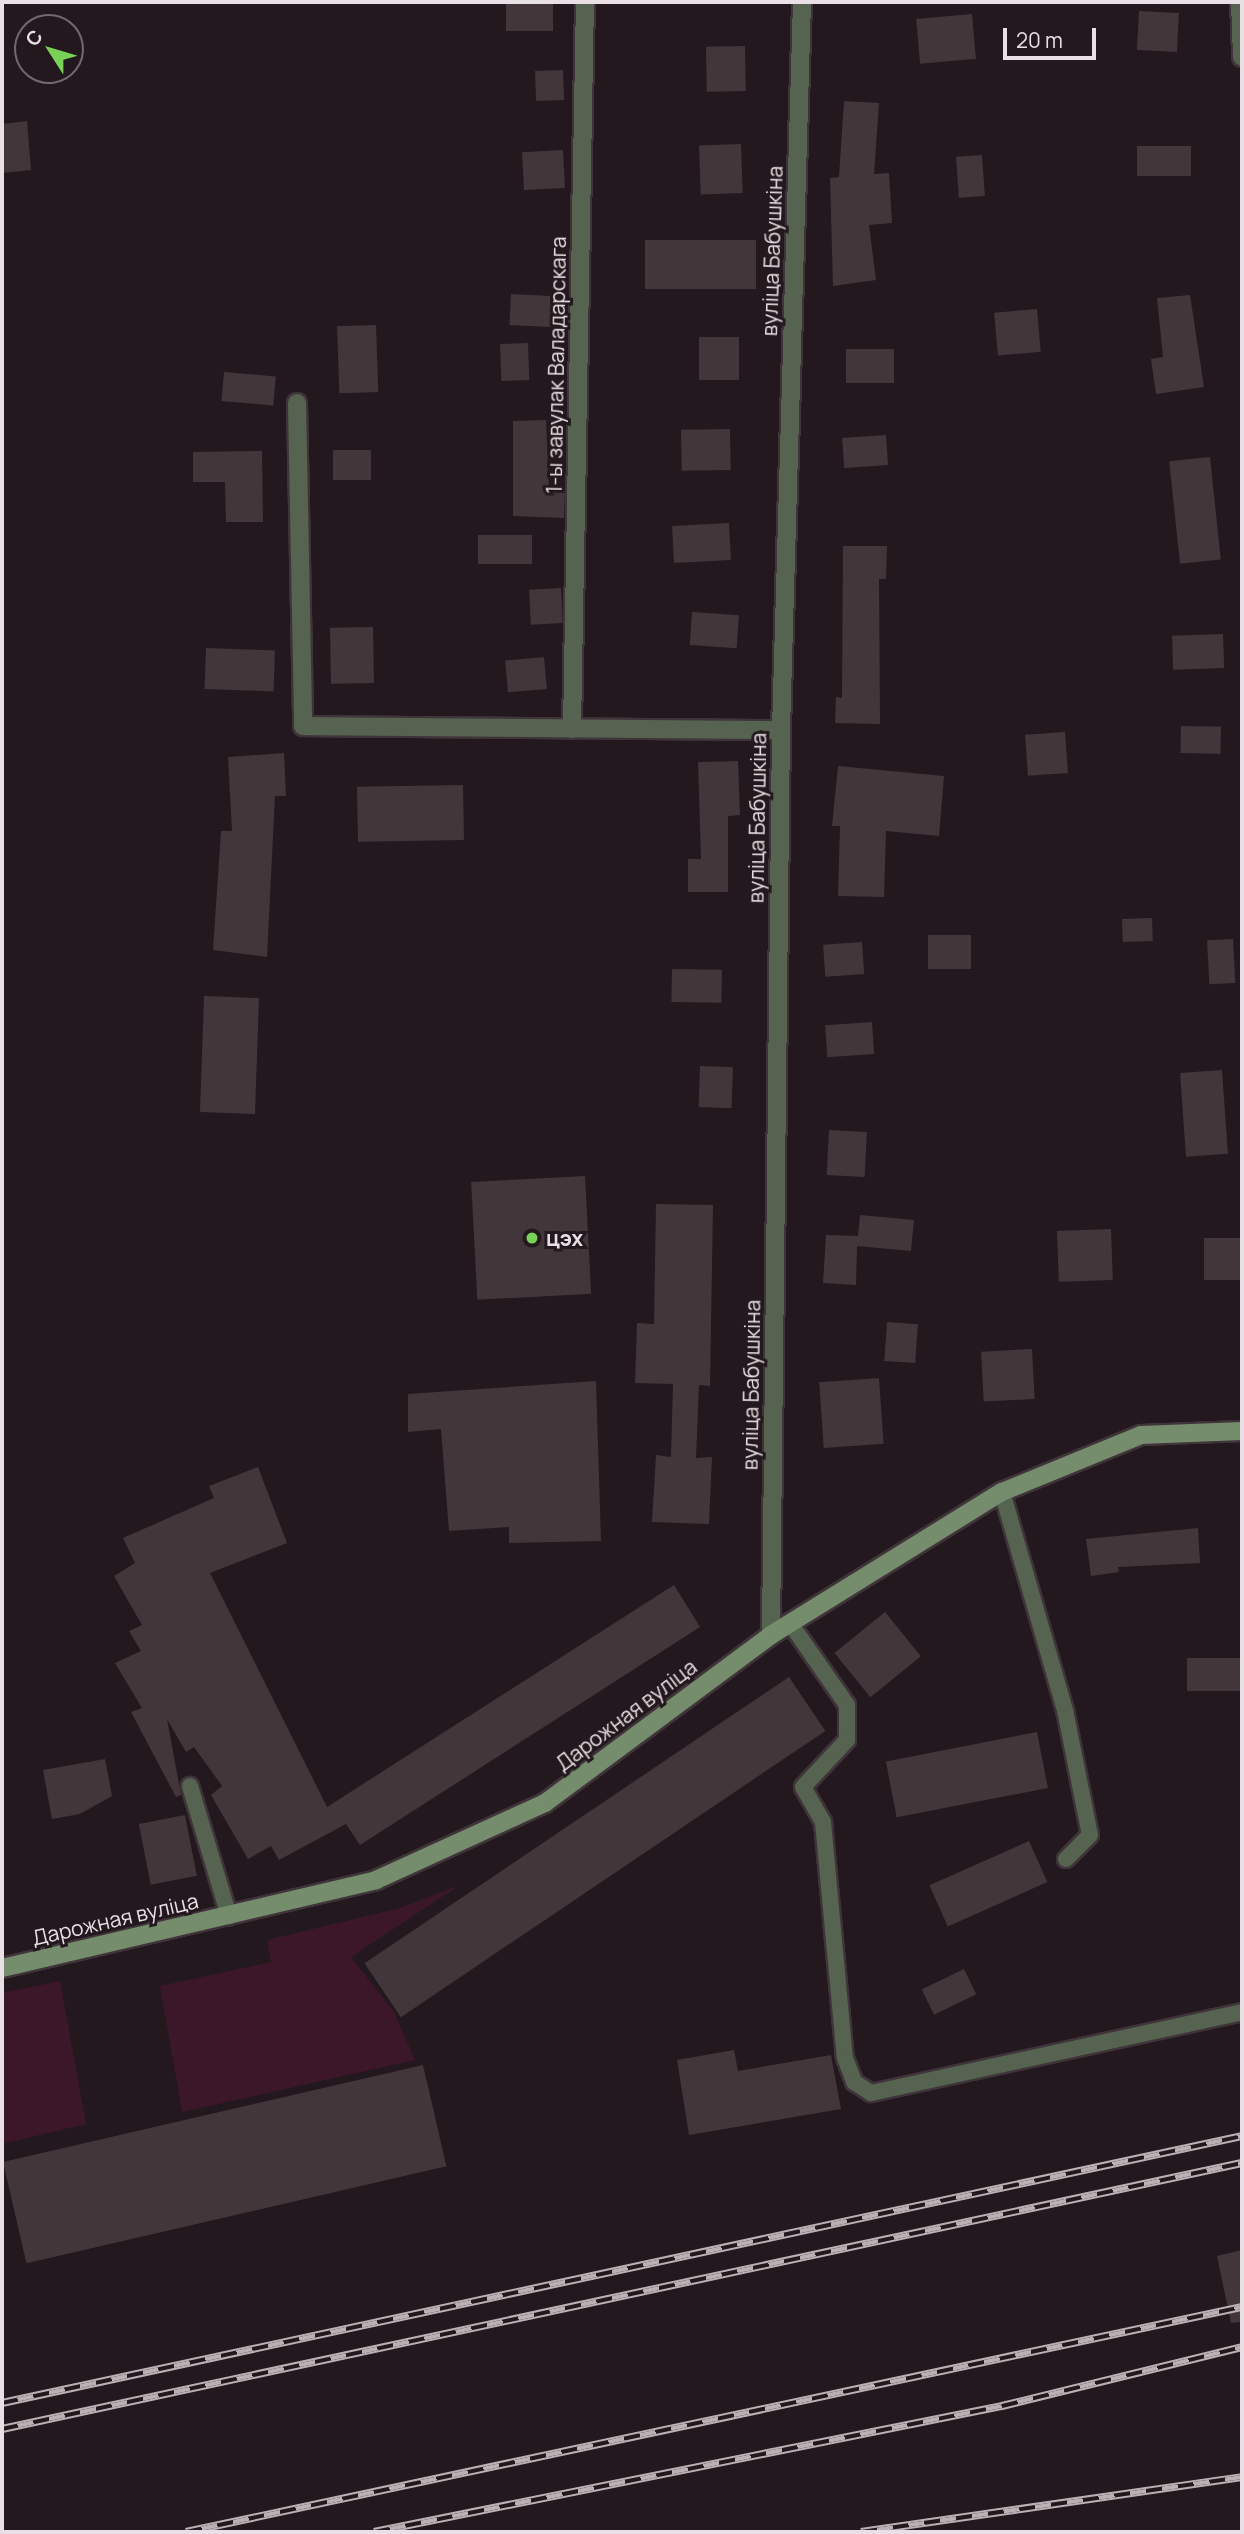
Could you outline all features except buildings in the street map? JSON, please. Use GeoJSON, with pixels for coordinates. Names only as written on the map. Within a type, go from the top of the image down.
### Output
{"type":"FeatureCollection","features":[{"type":"Feature","properties":{"kind":"street","name":"1-ы завулак Валадарскага"},"geometry":{"type":"LineString","coordinates":[[572,729],[584,2]]}},
{"type":"Feature","properties":{"kind":"street","name":"вуліца Бабушкіна"},"geometry":{"type":"LineString","coordinates":[[771,1635],[781,730],[802,2]]}},
{"type":"Feature","properties":{"kind":"street"},"geometry":{"type":"LineString","coordinates":[[1240,2],[1242,57]]}},
{"type":"Feature","properties":{"kind":"street"},"geometry":{"type":"LineString","coordinates":[[297,403],[303,726],[781,730]]}},
{"type":"Feature","properties":{"kind":"street","name":"Дарожная вуліца"},"geometry":{"type":"LineString","coordinates":[[2,1968],[376,1880],[545,1803],[771,1635],[1002,1492],[1142,1435],[1242,1431]]}},
{"type":"Feature","properties":{"kind":"lane"},"geometry":{"type":"LineString","coordinates":[[1002,1492],[1065,1710],[1090,1835],[1066,1859]]}},
{"type":"Feature","properties":{"kind":"lane"},"geometry":{"type":"LineString","coordinates":[[790,1623],[847,1705],[847,1740],[803,1787],[823,1822],[845,2058],[854,2082],[871,2093],[1242,2012]]}},
{"type":"Feature","properties":{"kind":"lane"},"geometry":{"type":"LineString","coordinates":[[190,1786],[229,1916]]}},
{"type":"Feature","properties":{"kind":"shaded area"},"geometry":{"type":"Polygon","coordinates":[[[460,1885],[351,1957],[394,2012],[415,2060],[182,2112],[160,1986],[271,1962],[267,1940],[400,1908],[460,1885]]]}},
{"type":"Feature","properties":{"kind":"shaded area"},"geometry":{"type":"Polygon","coordinates":[[[60,1981],[86,2124],[2,2144],[2,1993],[60,1981]]]}},
{"type":"Feature","properties":{"kind":"railway"},"geometry":{"type":"LineString","coordinates":[[2,2403],[1242,2136]]}},
{"type":"Feature","properties":{"kind":"railway"},"geometry":{"type":"LineString","coordinates":[[2,2429],[1242,2163]]}},
{"type":"Feature","properties":{"kind":"railway"},"geometry":{"type":"LineString","coordinates":[[186,2532],[1242,2307]]}},
{"type":"Feature","properties":{"kind":"railway"},"geometry":{"type":"LineString","coordinates":[[374,2532],[1002,2406],[1242,2347]]}},
{"type":"Feature","properties":{"kind":"railway"},"geometry":{"type":"LineString","coordinates":[[861,2532],[1242,2477]]}},
{"type":"Feature","properties":{"kind":"place","name":"цэх"},"geometry":{"type":"Point","coordinates":[532,1238]}}]}
